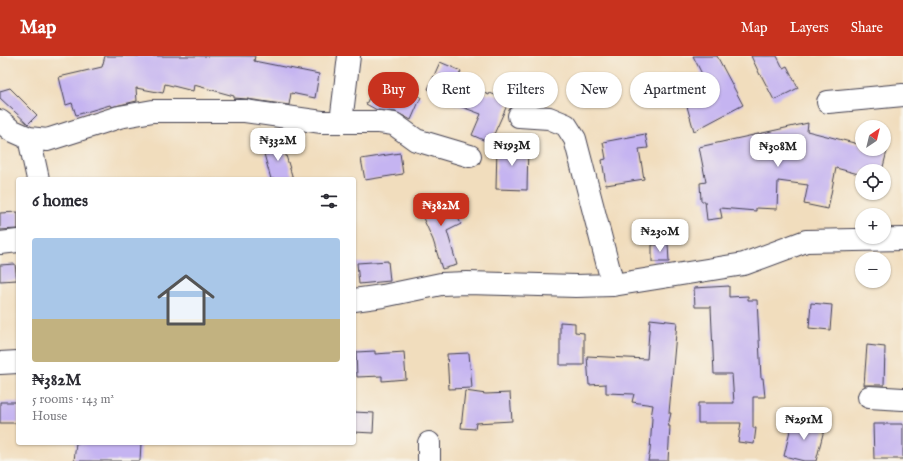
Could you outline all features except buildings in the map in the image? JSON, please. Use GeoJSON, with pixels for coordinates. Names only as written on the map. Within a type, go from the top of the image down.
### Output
{"type":"FeatureCollection","features":[{"type":"Feature","properties":{"kind":"street"},"geometry":{"type":"LineString","coordinates":[[341,122],[349,56]]}},
{"type":"Feature","properties":{"kind":"street"},"geometry":{"type":"LineString","coordinates":[[828,102],[903,95]]}},
{"type":"Feature","properties":{"kind":"street"},"geometry":{"type":"LineString","coordinates":[[0,121],[11,130],[29,138],[47,140],[119,117],[153,111],[245,111],[322,122],[379,122],[394,124],[416,140],[470,156]]}},
{"type":"Feature","properties":{"kind":"street"},"geometry":{"type":"LineString","coordinates":[[519,116],[549,118],[566,125],[575,139],[613,285]]}},
{"type":"Feature","properties":{"kind":"street"},"geometry":{"type":"LineString","coordinates":[[29,138],[38,177]]}},
{"type":"Feature","properties":{"kind":"street"},"geometry":{"type":"LineString","coordinates":[[356,300],[383,296],[441,284],[613,285],[744,264],[806,241],[903,239]]}},
{"type":"Feature","properties":{"kind":"street"},"geometry":{"type":"LineString","coordinates":[[0,243],[16,241]]}},
{"type":"Feature","properties":{"kind":"street"},"geometry":{"type":"LineString","coordinates":[[0,363],[16,362]]}},
{"type":"Feature","properties":{"kind":"street"},"geometry":{"type":"LineString","coordinates":[[869,397],[903,399]]}}]}
